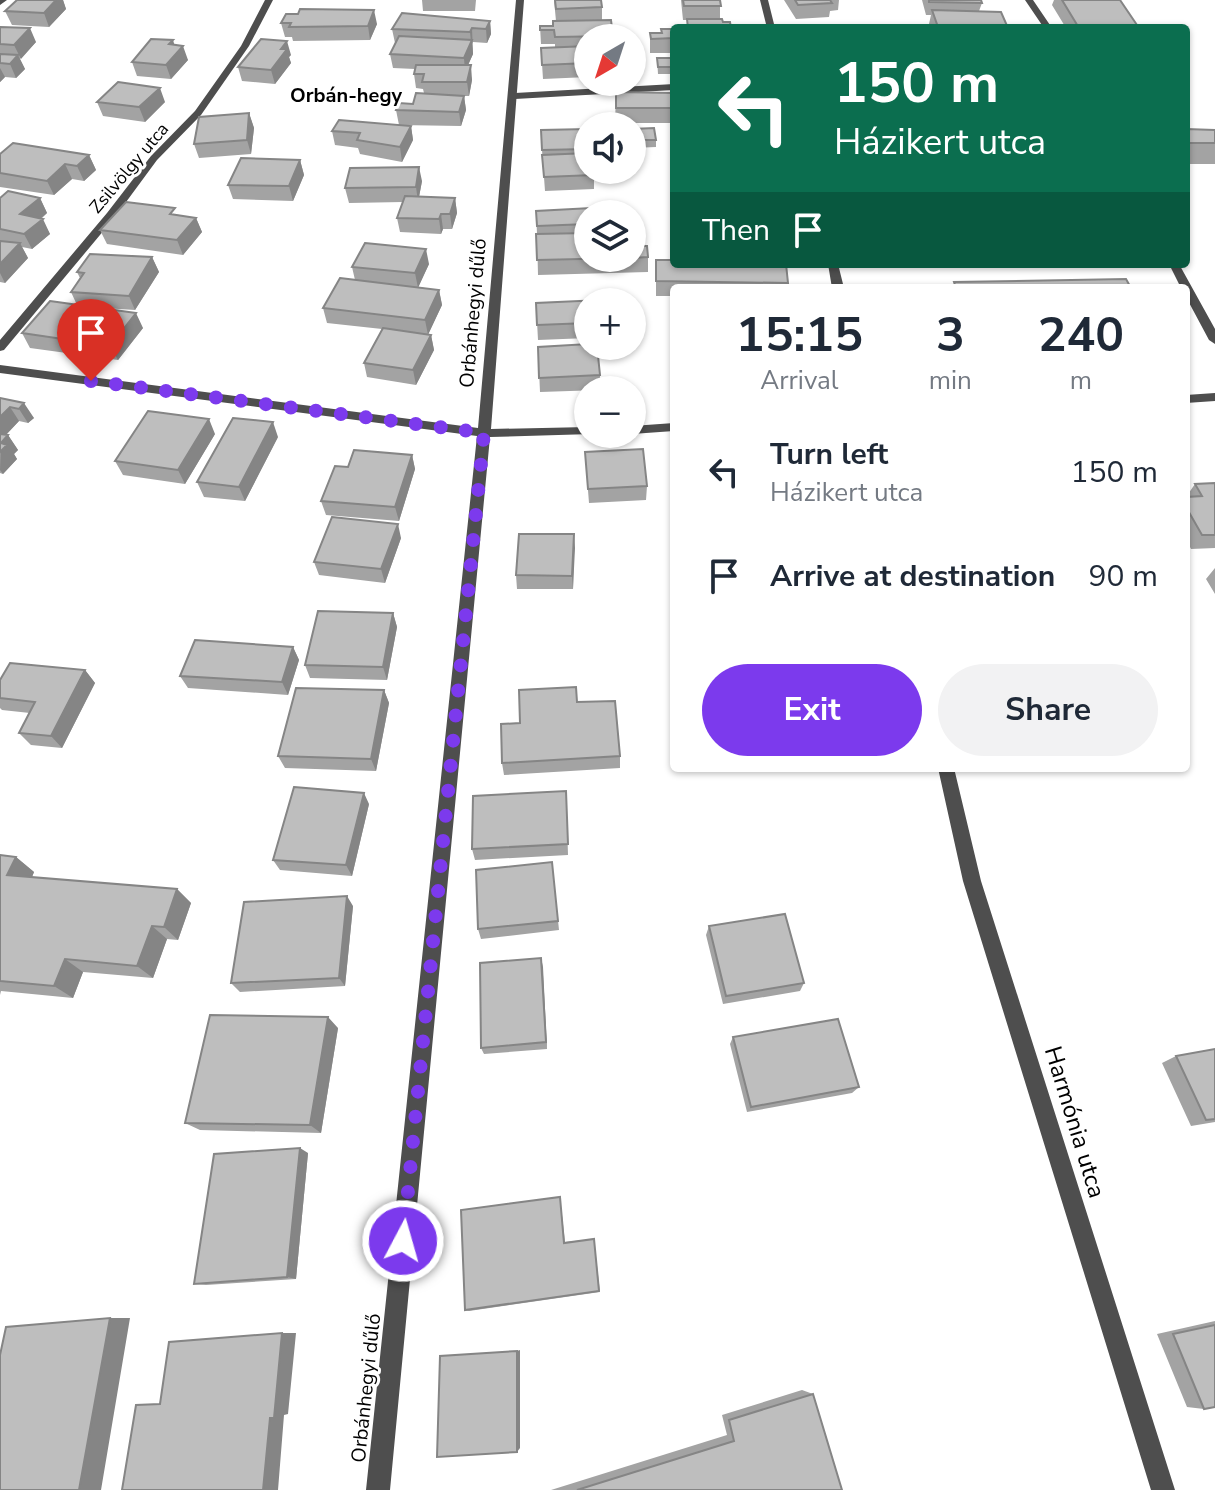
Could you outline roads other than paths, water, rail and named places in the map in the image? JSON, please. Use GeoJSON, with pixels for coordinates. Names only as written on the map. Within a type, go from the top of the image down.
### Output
{"type":"FeatureCollection","features":[{"type":"Feature","properties":{"kind":"street","name":"Zsilvölgy utca"},"geometry":{"type":"LineString","coordinates":[[0,347],[111,215],[154,158],[198,113],[245,46],[269,0]]}},
{"type":"Feature","properties":{"kind":"street","name":"Orbánhegyi dűlő"},"geometry":{"type":"LineString","coordinates":[[378,1490],[484,433],[515,96],[520,0]]}},
{"type":"Feature","properties":{"kind":"street"},"geometry":{"type":"LineString","coordinates":[[764,0],[770,24]]}},
{"type":"Feature","properties":{"kind":"street"},"geometry":{"type":"LineString","coordinates":[[1029,0],[1045,24]]}},
{"type":"Feature","properties":{"kind":"street"},"geometry":{"type":"LineString","coordinates":[[515,96],[670,87]]}},
{"type":"Feature","properties":{"kind":"street"},"geometry":{"type":"LineString","coordinates":[[1190,294],[1215,340]]}},
{"type":"Feature","properties":{"kind":"street"},"geometry":{"type":"LineString","coordinates":[[0,369],[484,433],[574,431]]}},
{"type":"Feature","properties":{"kind":"street"},"geometry":{"type":"LineString","coordinates":[[1190,399],[1215,397]]}},
{"type":"Feature","properties":{"kind":"street"},"geometry":{"type":"LineString","coordinates":[[646,429],[670,427]]}},
{"type":"Feature","properties":{"kind":"street","name":"Harmónia utca"},"geometry":{"type":"LineString","coordinates":[[947,772],[972,881],[1163,1490]]}},
{"type":"Feature","properties":{"kind":"district","name":"Orbán-hegy"},"geometry":{"type":"Point","coordinates":[346,95]}}]}
